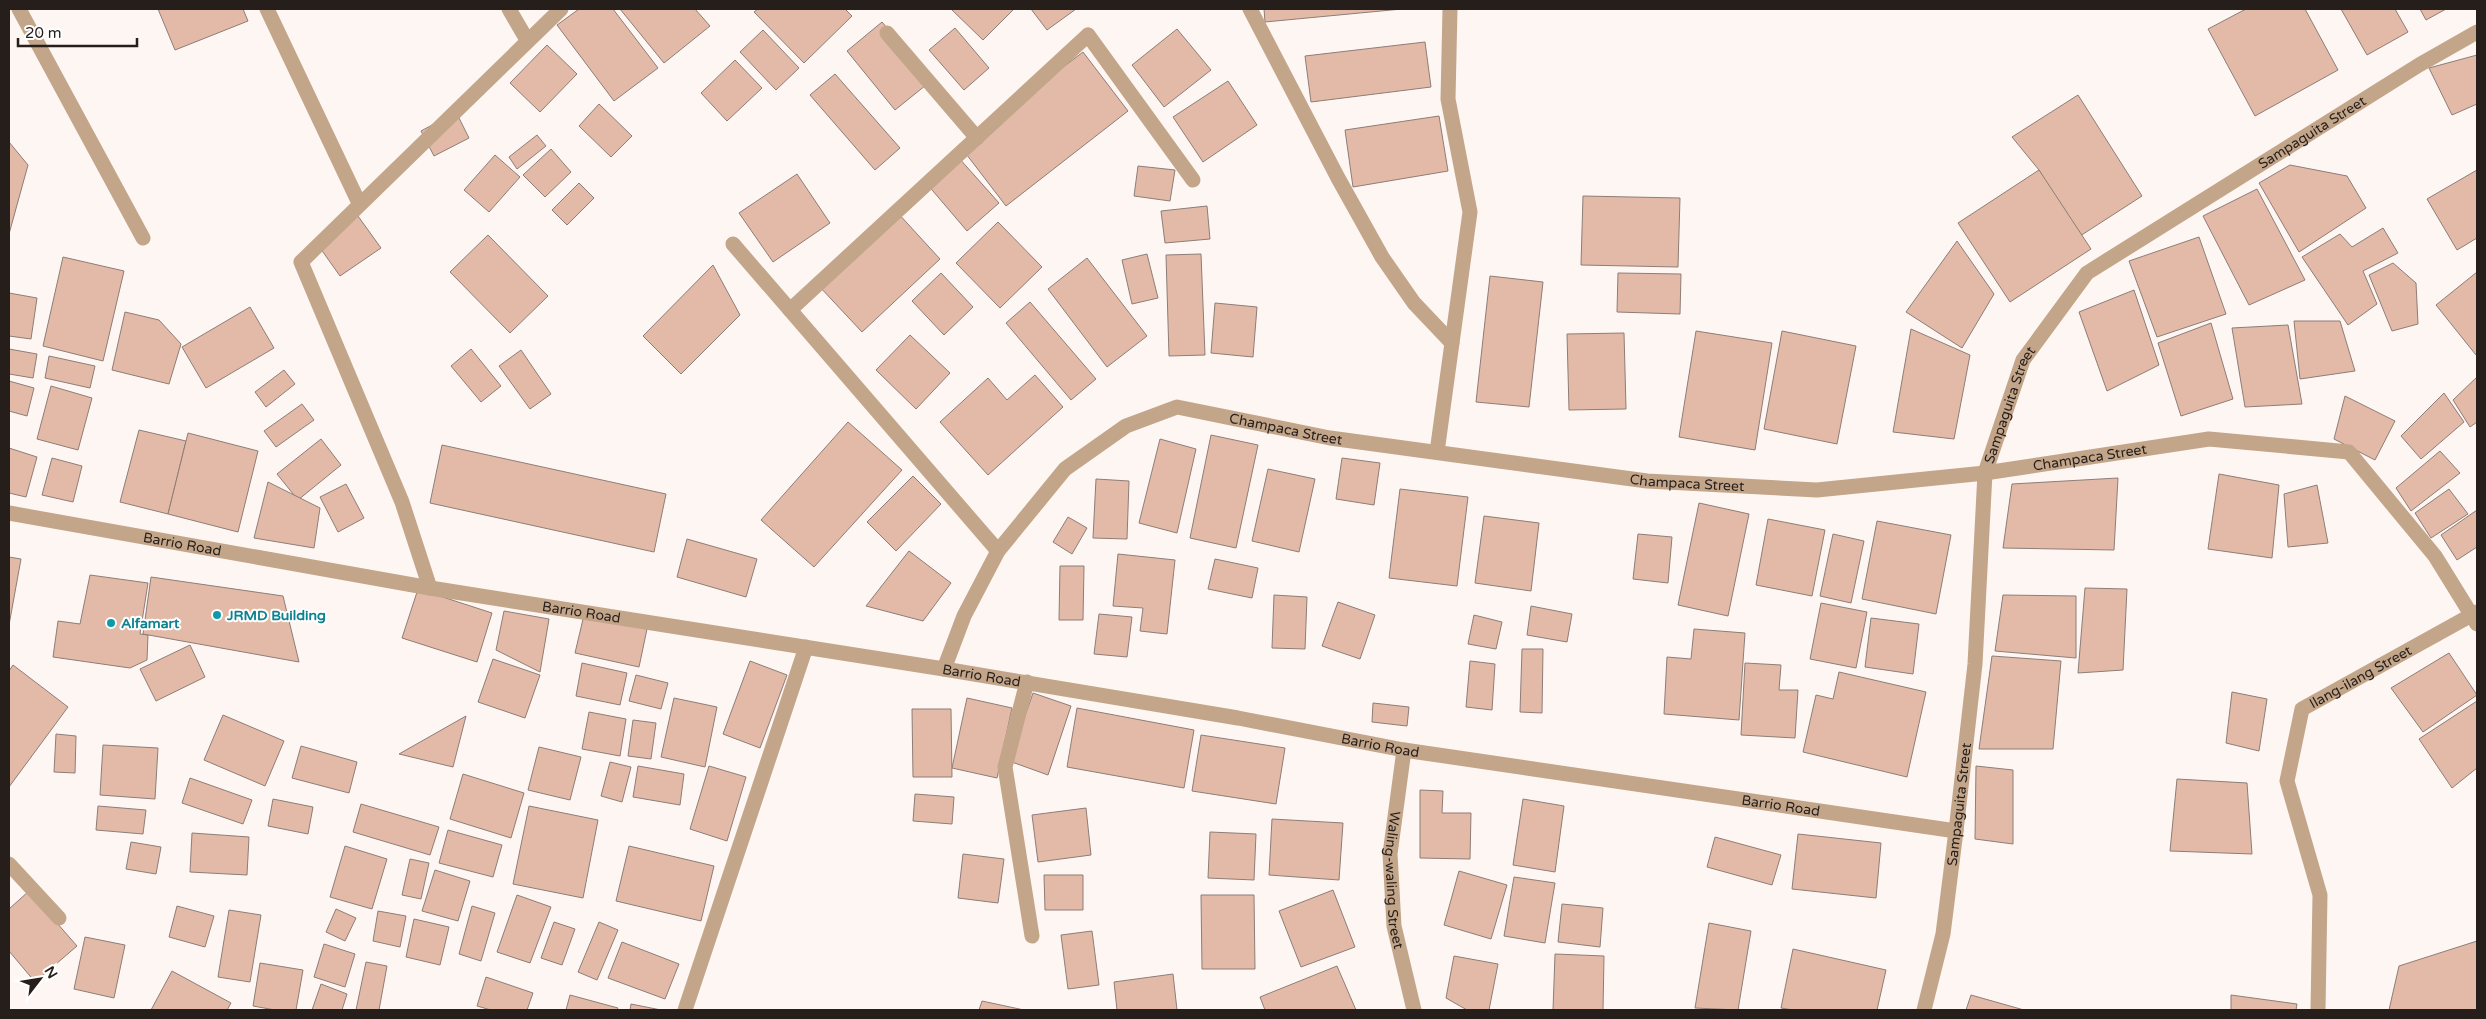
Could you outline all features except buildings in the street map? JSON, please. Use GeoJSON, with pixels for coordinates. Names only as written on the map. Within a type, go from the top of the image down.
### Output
{"type":"FeatureCollection","features":[{"type":"Feature","properties":{"kind":"street"},"geometry":{"type":"LineString","coordinates":[[19,9],[143,238]]}},
{"type":"Feature","properties":{"kind":"street"},"geometry":{"type":"LineString","coordinates":[[267,9],[359,203]]}},
{"type":"Feature","properties":{"kind":"street"},"geometry":{"type":"LineString","coordinates":[[509,9],[527,40]]}},
{"type":"Feature","properties":{"kind":"street"},"geometry":{"type":"LineString","coordinates":[[430,588],[402,502],[301,262],[359,203],[561,9]]}},
{"type":"Feature","properties":{"kind":"street"},"geometry":{"type":"LineString","coordinates":[[1250,9],[1338,178],[1382,257],[1414,304],[1452,343]]}},
{"type":"Feature","properties":{"kind":"street"},"geometry":{"type":"LineString","coordinates":[[1436,452],[1470,212],[1448,99],[1450,9]]}},
{"type":"Feature","properties":{"kind":"street","name":"Sampaguita Street"},"geometry":{"type":"LineString","coordinates":[[1924,1010],[1943,934],[1975,664],[1985,473],[2023,360],[2086,273],[2419,65],[2477,32]]}},
{"type":"Feature","properties":{"kind":"street"},"geometry":{"type":"LineString","coordinates":[[887,33],[977,138]]}},
{"type":"Feature","properties":{"kind":"street"},"geometry":{"type":"LineString","coordinates":[[790,310],[1088,35],[1193,180]]}},
{"type":"Feature","properties":{"kind":"street"},"geometry":{"type":"LineString","coordinates":[[733,244],[998,551]]}},
{"type":"Feature","properties":{"kind":"street","name":"Champaca Street"},"geometry":{"type":"LineString","coordinates":[[944,669],[964,616],[998,551],[1065,469],[1126,426],[1177,407],[1330,438],[1647,481],[1817,490],[1985,473],[2210,439],[2349,452],[2435,556],[2475,617]]}},
{"type":"Feature","properties":{"kind":"street","name":"Barrio Road"},"geometry":{"type":"LineString","coordinates":[[9,514],[430,588],[1027,682],[1238,718],[1404,750],[1956,831]]}},
{"type":"Feature","properties":{"kind":"street","name":"Ilang-ilang Street"},"geometry":{"type":"LineString","coordinates":[[2318,1010],[2320,896],[2287,781],[2302,709],[2475,617]]}},
{"type":"Feature","properties":{"kind":"street"},"geometry":{"type":"LineString","coordinates":[[684,1010],[806,647]]}},
{"type":"Feature","properties":{"kind":"street"},"geometry":{"type":"LineString","coordinates":[[1027,682],[1005,767],[1032,936]]}},
{"type":"Feature","properties":{"kind":"street","name":"Waling-waling Street"},"geometry":{"type":"LineString","coordinates":[[1404,750],[1390,854],[1394,926],[1414,1010]]}},
{"type":"Feature","properties":{"kind":"street"},"geometry":{"type":"LineString","coordinates":[[9,864],[59,918]]}},
{"type":"Feature","properties":{"kind":"place","name":"JRMD Building"},"geometry":{"type":"Point","coordinates":[217,615]}},
{"type":"Feature","properties":{"kind":"place","name":"Alfamart"},"geometry":{"type":"Point","coordinates":[111,623]}}]}
